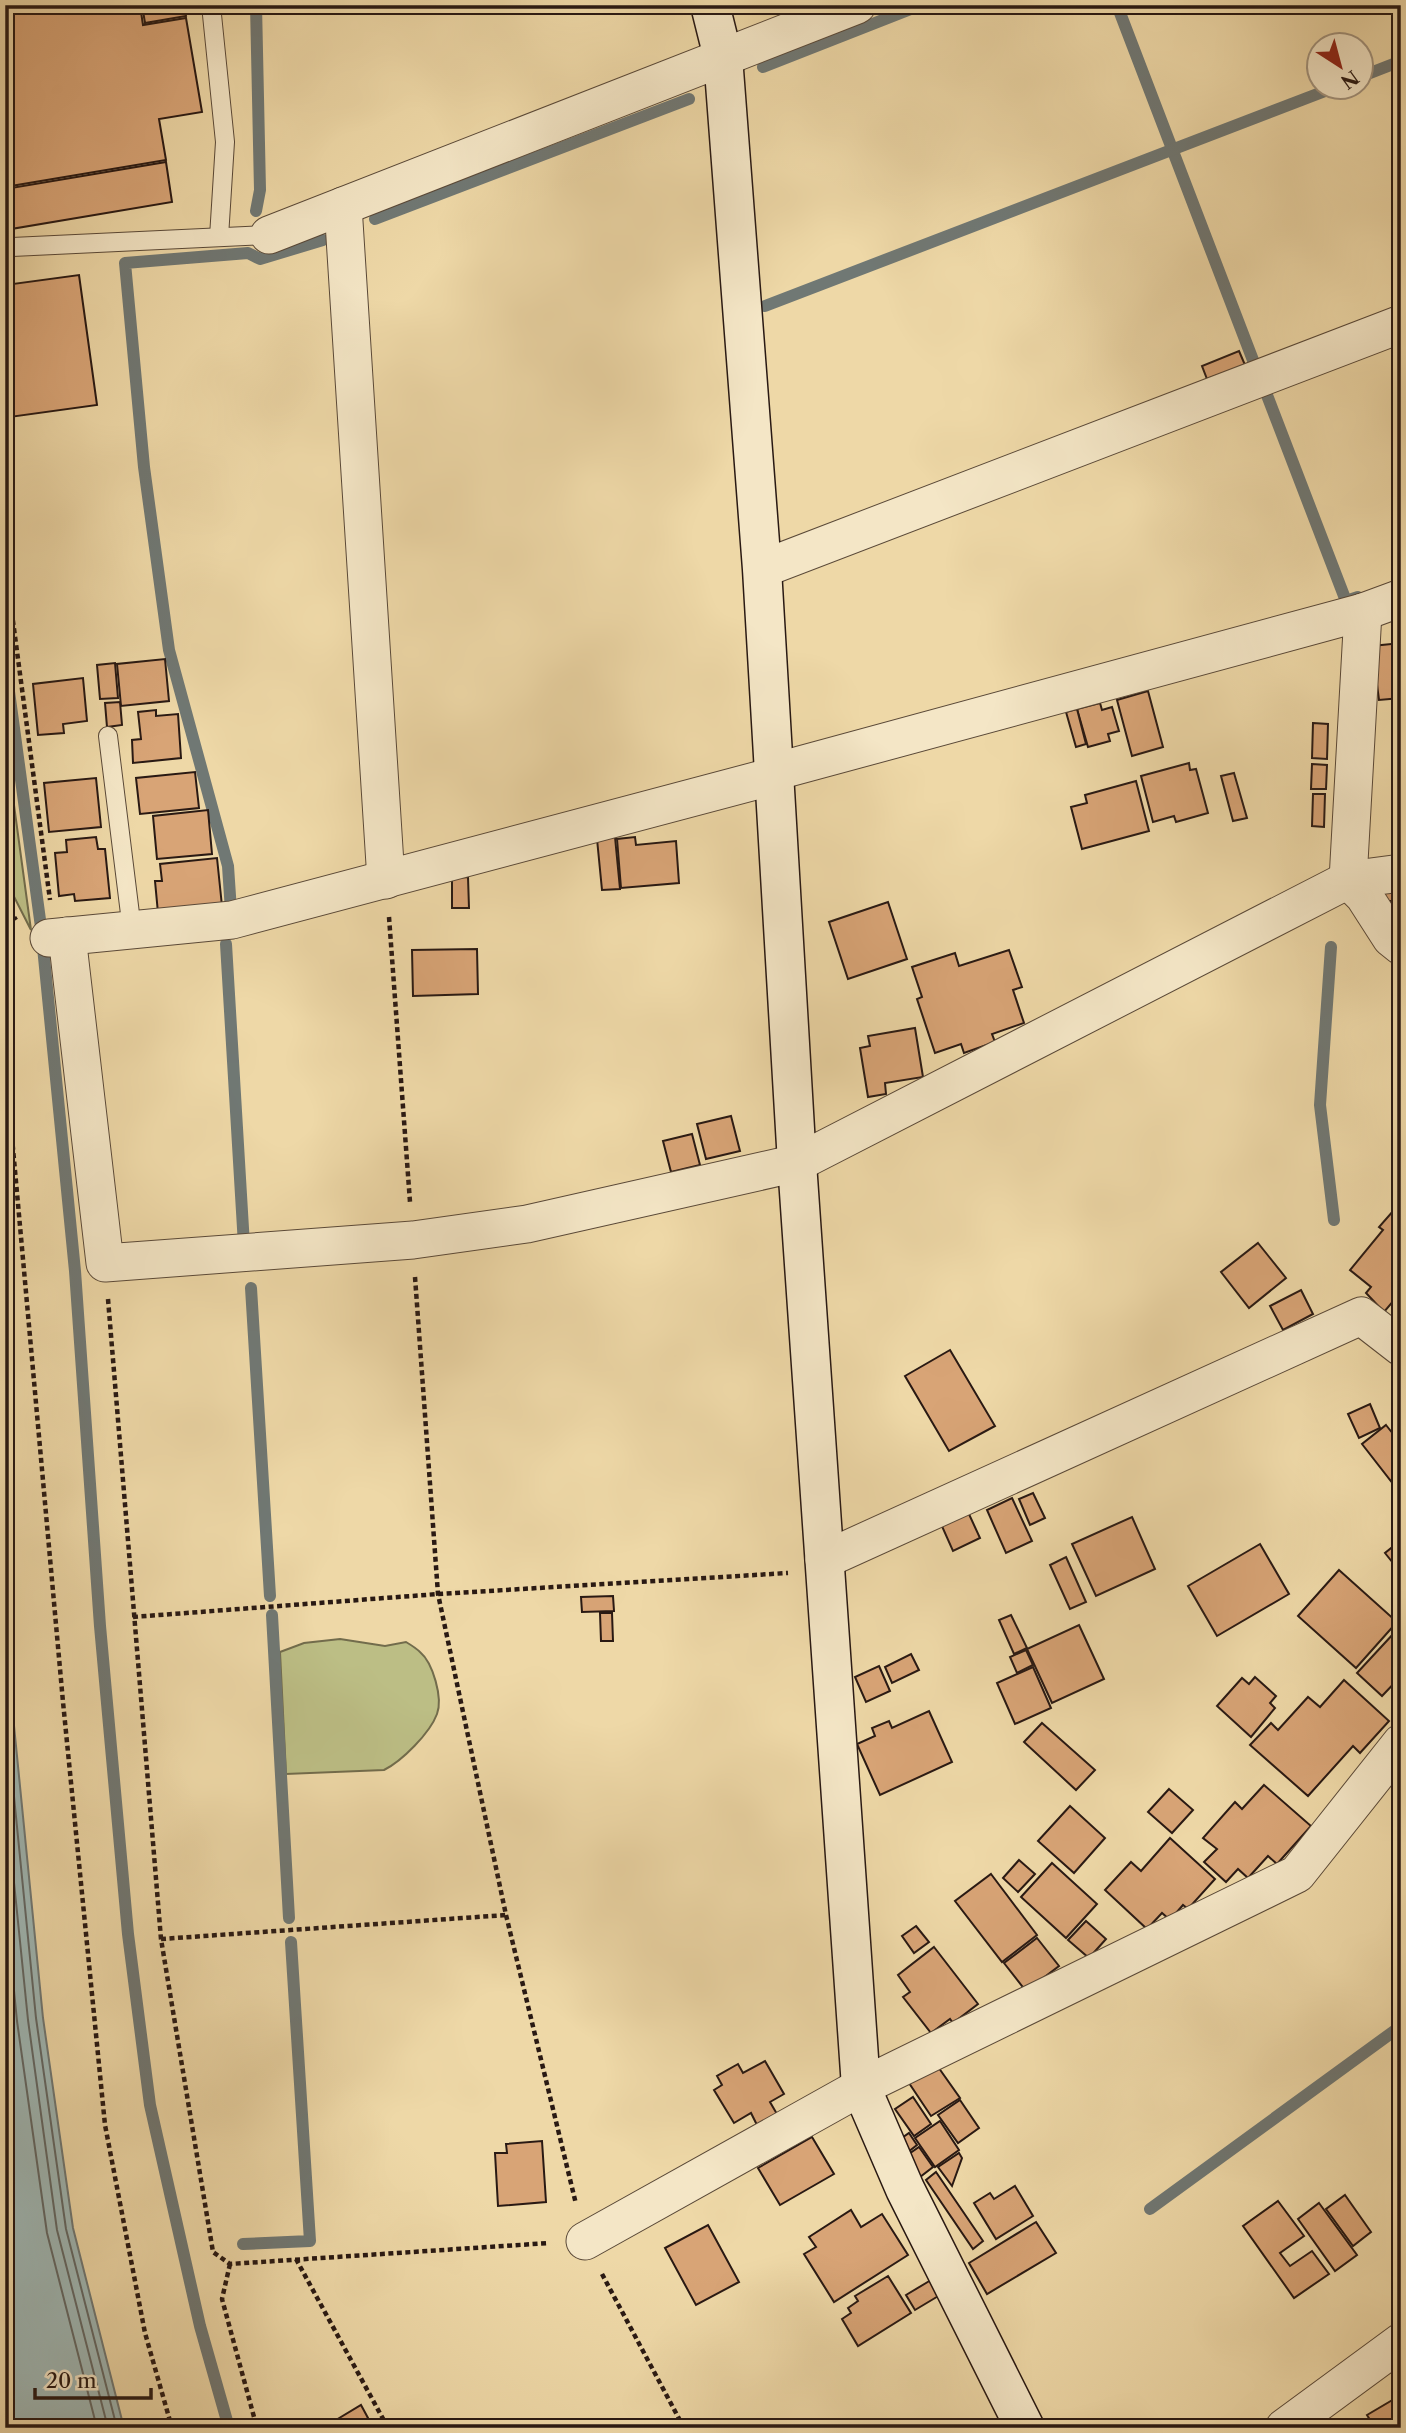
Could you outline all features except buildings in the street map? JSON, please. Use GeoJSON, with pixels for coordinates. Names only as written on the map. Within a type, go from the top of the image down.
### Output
{"type":"FeatureCollection","features":[{"type":"Feature","properties":{"kind":"street"},"geometry":{"type":"LineString","coordinates":[[710,5],[723,57],[762,569],[797,1163],[862,2087],[905,2189],[1025,2428]]}},
{"type":"Feature","properties":{"kind":"street"},"geometry":{"type":"LineString","coordinates":[[270,235],[857,5]]}},
{"type":"Feature","properties":{"kind":"street"},"geometry":{"type":"LineString","coordinates":[[343,206],[386,880]]}},
{"type":"Feature","properties":{"kind":"street"},"geometry":{"type":"LineString","coordinates":[[762,569],[1401,324]]}},
{"type":"Feature","properties":{"kind":"street"},"geometry":{"type":"LineString","coordinates":[[1401,598],[1363,612],[232,920],[57,937],[105,1263],[413,1240],[527,1224],[797,1163],[1348,880],[1401,873]]}},
{"type":"Feature","properties":{"kind":"street"},"geometry":{"type":"LineString","coordinates":[[1363,612],[1348,880],[1364,896],[1391,938],[1401,946]]}},
{"type":"Feature","properties":{"kind":"street"},"geometry":{"type":"LineString","coordinates":[[824,1560],[1362,1316],[1401,1347]]}},
{"type":"Feature","properties":{"kind":"street"},"geometry":{"type":"LineString","coordinates":[[585,2241],[862,2087],[1297,1874],[1401,1744]]}},
{"type":"Feature","properties":{"kind":"street"},"geometry":{"type":"LineString","coordinates":[[1284,2428],[1401,2342]]}},
{"type":"Feature","properties":{"kind":"lane"},"geometry":{"type":"LineString","coordinates":[[211,5],[225,142],[219,237]]}},
{"type":"Feature","properties":{"kind":"lane"},"geometry":{"type":"LineString","coordinates":[[12,247],[270,235]]}},
{"type":"Feature","properties":{"kind":"lane"},"geometry":{"type":"LineString","coordinates":[[108,736],[132,930]]}},
{"type":"Feature","properties":{"kind":"path"},"geometry":{"type":"LineString","coordinates":[[5,561],[57,937]]}},
{"type":"Feature","properties":{"kind":"path"},"geometry":{"type":"LineString","coordinates":[[386,880],[438,1594],[506,1915],[585,2241],[684,2428]]}},
{"type":"Feature","properties":{"kind":"path"},"geometry":{"type":"LineString","coordinates":[[5,1060],[63,1702],[105,2125],[145,2333],[172,2428]]}},
{"type":"Feature","properties":{"kind":"path"},"geometry":{"type":"LineString","coordinates":[[105,1263],[161,1939],[213,2252],[230,2264],[585,2241]]}},
{"type":"Feature","properties":{"kind":"path"},"geometry":{"type":"LineString","coordinates":[[133,1617],[438,1594],[795,1572],[824,1560]]}},
{"type":"Feature","properties":{"kind":"path"},"geometry":{"type":"LineString","coordinates":[[161,1939],[506,1915]]}},
{"type":"Feature","properties":{"kind":"path"},"geometry":{"type":"LineString","coordinates":[[296,2259],[388,2428]]}},
{"type":"Feature","properties":{"kind":"path"},"geometry":{"type":"LineString","coordinates":[[230,2264],[222,2300],[257,2428]]}},
{"type":"Feature","properties":{"kind":"green space"},"geometry":{"type":"Polygon","coordinates":[[[5,739],[31,930],[5,879],[5,739]]]}},
{"type":"Feature","properties":{"kind":"green space"},"geometry":{"type":"Polygon","coordinates":[[[340,1639],[385,1646],[406,1642],[417,1649],[425,1657],[436,1681],[439,1699],[437,1714],[415,1746],[384,1770],[286,1774],[280,1652],[304,1643],[340,1639]]]}},
{"type":"Feature","properties":{"kind":"water"},"geometry":{"type":"Polygon","coordinates":[[[5,1635],[43,2018],[73,2228],[124,2428],[5,2427],[5,1635]]]}},
{"type":"Feature","properties":{"kind":"waterway"},"geometry":{"type":"LineString","coordinates":[[256,5],[260,190],[256,211]]}},
{"type":"Feature","properties":{"kind":"waterway"},"geometry":{"type":"LineString","coordinates":[[763,67],[921,5]]}},
{"type":"Feature","properties":{"kind":"waterway"},"geometry":{"type":"LineString","coordinates":[[1117,5],[1256,368]]}},
{"type":"Feature","properties":{"kind":"waterway"},"geometry":{"type":"LineString","coordinates":[[1374,72],[1401,61]]}},
{"type":"Feature","properties":{"kind":"waterway"},"geometry":{"type":"LineString","coordinates":[[375,219],[689,99]]}},
{"type":"Feature","properties":{"kind":"waterway"},"geometry":{"type":"LineString","coordinates":[[765,306],[1304,99]]}},
{"type":"Feature","properties":{"kind":"waterway"},"geometry":{"type":"LineString","coordinates":[[231,911],[228,866],[169,650],[144,467],[125,263],[248,253],[260,259],[323,240]]}},
{"type":"Feature","properties":{"kind":"waterway"},"geometry":{"type":"LineString","coordinates":[[1265,390],[1346,601],[1358,597]]}},
{"type":"Feature","properties":{"kind":"waterway"},"geometry":{"type":"LineString","coordinates":[[5,662],[41,927],[75,1271],[100,1626],[128,1934],[150,2105],[200,2326],[229,2428]]}},
{"type":"Feature","properties":{"kind":"waterway"},"geometry":{"type":"LineString","coordinates":[[226,944],[244,1245]]}},
{"type":"Feature","properties":{"kind":"waterway"},"geometry":{"type":"LineString","coordinates":[[1331,947],[1320,1105],[1334,1220]]}},
{"type":"Feature","properties":{"kind":"waterway"},"geometry":{"type":"LineString","coordinates":[[251,1288],[270,1596]]}},
{"type":"Feature","properties":{"kind":"waterway"},"geometry":{"type":"LineString","coordinates":[[272,1615],[289,1918]]}},
{"type":"Feature","properties":{"kind":"waterway"},"geometry":{"type":"LineString","coordinates":[[243,2244],[310,2241],[291,1942]]}},
{"type":"Feature","properties":{"kind":"waterway"},"geometry":{"type":"LineString","coordinates":[[1150,2209],[1401,2026]]}}]}
